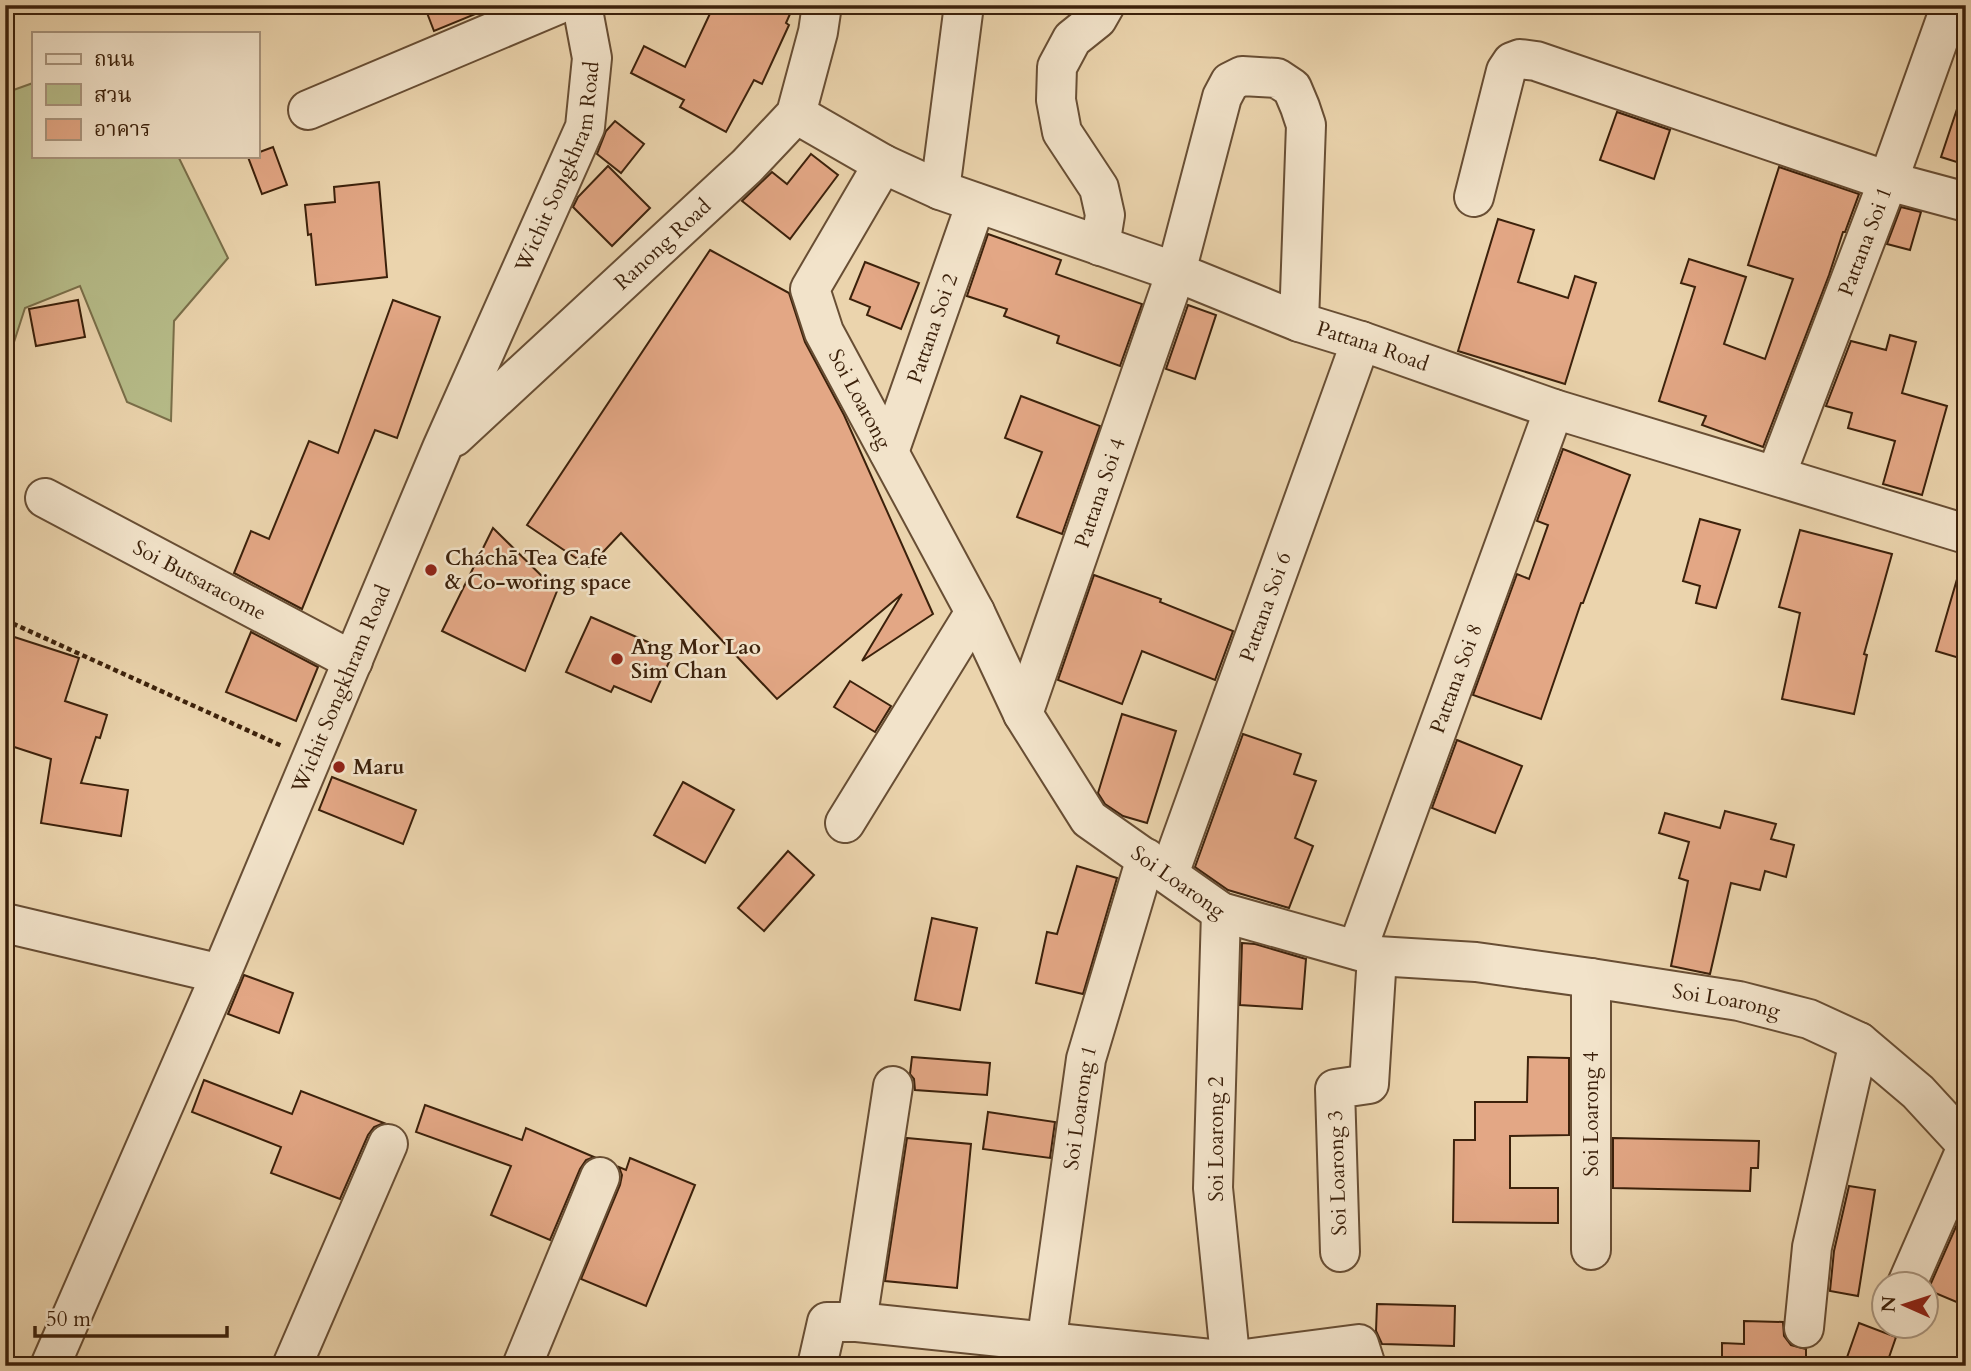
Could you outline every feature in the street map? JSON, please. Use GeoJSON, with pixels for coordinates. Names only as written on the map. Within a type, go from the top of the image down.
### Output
{"type":"FeatureCollection","features":[{"type":"Feature","properties":{"kind":"street"},"geometry":{"type":"LineString","coordinates":[[308,110],[557,5]]}},
{"type":"Feature","properties":{"kind":"street","name":"Wichit Songkhram Road"},"geometry":{"type":"LineString","coordinates":[[51,1366],[221,974],[442,448],[584,127],[592,58],[582,5]]}},
{"type":"Feature","properties":{"kind":"street","name":"Ranong Road"},"geometry":{"type":"LineString","coordinates":[[442,448],[747,166],[796,114],[818,32],[822,5]]}},
{"type":"Feature","properties":{"kind":"street"},"geometry":{"type":"LineString","coordinates":[[940,190],[964,5]]}},
{"type":"Feature","properties":{"kind":"street"},"geometry":{"type":"LineString","coordinates":[[1100,246],[1105,215],[1099,188],[1062,132],[1056,100],[1057,67],[1072,39],[1097,19],[1105,5]]}},
{"type":"Feature","properties":{"kind":"street","name":"Pattana Soi 1"},"geometry":{"type":"LineString","coordinates":[[1776,475],[1888,181],[1951,5]]}},
{"type":"Feature","properties":{"kind":"street"},"geometry":{"type":"LineString","coordinates":[[1474,197],[1506,71],[1512,62],[1520,59],[1536,61],[1888,181],[1966,202]]}},
{"type":"Feature","properties":{"kind":"street","name":"Pattana Soi 4"},"geometry":{"type":"LineString","coordinates":[[1023,714],[1176,272],[1222,97],[1230,82],[1242,76],[1278,78],[1292,88],[1306,125],[1298,322]]}},
{"type":"Feature","properties":{"kind":"street","name":"Pattana Road"},"geometry":{"type":"LineString","coordinates":[[796,114],[884,164],[940,190],[1176,272],[1298,322],[1554,408],[1966,534]]}},
{"type":"Feature","properties":{"kind":"street","name":"Soi Loarong"},"geometry":{"type":"LineString","coordinates":[[884,164],[810,289],[824,332],[975,612],[1023,714],[1089,819],[1220,912],[1367,953],[1476,962],[1591,978],[1739,1001],[1809,1019],[1859,1042],[1918,1092],[1966,1147]]}},
{"type":"Feature","properties":{"kind":"street","name":"Pattana Soi 2"},"geometry":{"type":"LineString","coordinates":[[888,452],[976,203]]}},
{"type":"Feature","properties":{"kind":"street"},"geometry":{"type":"LineString","coordinates":[[495,330],[499,345],[506,353],[517,358],[545,353]]}},
{"type":"Feature","properties":{"kind":"street","name":"Pattana Soi 6"},"geometry":{"type":"LineString","coordinates":[[1158,866],[1361,341]]}},
{"type":"Feature","properties":{"kind":"street","name":"Pattana Soi 8"},"geometry":{"type":"LineString","coordinates":[[1367,953],[1554,408]]}},
{"type":"Feature","properties":{"kind":"street","name":"Soi Butsaracome"},"geometry":{"type":"LineString","coordinates":[[46,498],[353,661]]}},
{"type":"Feature","properties":{"kind":"street"},"geometry":{"type":"LineString","coordinates":[[845,823],[975,612]]}},
{"type":"Feature","properties":{"kind":"street","name":"Soi Loarong 1"},"geometry":{"type":"LineString","coordinates":[[1045,1354],[1086,1059],[1158,866]]}},
{"type":"Feature","properties":{"kind":"street","name":"Soi Loarong 2"},"geometry":{"type":"LineString","coordinates":[[1220,912],[1213,1188],[1231,1363]]}},
{"type":"Feature","properties":{"kind":"street"},"geometry":{"type":"LineString","coordinates":[[5,923],[221,974]]}},
{"type":"Feature","properties":{"kind":"street","name":"Soi Loarong 3"},"geometry":{"type":"LineString","coordinates":[[1340,1252],[1335,1089],[1369,1084],[1367,953]]}},
{"type":"Feature","properties":{"kind":"street","name":"Soi Loarong 4"},"geometry":{"type":"LineString","coordinates":[[1591,978],[1591,1250]]}},
{"type":"Feature","properties":{"kind":"street"},"geometry":{"type":"LineString","coordinates":[[1804,1328],[1812,1247],[1859,1042]]}},
{"type":"Feature","properties":{"kind":"street"},"geometry":{"type":"LineString","coordinates":[[857,1322],[893,1086]]}},
{"type":"Feature","properties":{"kind":"street"},"geometry":{"type":"LineString","coordinates":[[292,1366],[388,1144]]}},
{"type":"Feature","properties":{"kind":"street"},"geometry":{"type":"LineString","coordinates":[[1913,1270],[1966,1147]]}},
{"type":"Feature","properties":{"kind":"street"},"geometry":{"type":"LineString","coordinates":[[522,1366],[600,1177]]}},
{"type":"Feature","properties":{"kind":"street"},"geometry":{"type":"LineString","coordinates":[[817,1366],[827,1322],[857,1322],[1045,1354],[1231,1363],[1359,1344],[1366,1366]]}},
{"type":"Feature","properties":{"kind":"path"},"geometry":{"type":"LineString","coordinates":[[5,620],[312,760]]}},
{"type":"Feature","properties":{"kind":"green space"},"geometry":{"type":"Polygon","coordinates":[[[32,83],[32,158],[179,158],[228,258],[174,321],[171,421],[127,402],[80,286],[25,308],[5,370],[5,93],[32,83]]]}},
{"type":"Feature","properties":{"kind":"building"},"geometry":{"type":"Polygon","coordinates":[[[424,5],[494,5],[495,6],[434,31],[424,5]]]}},
{"type":"Feature","properties":{"kind":"building"},"geometry":{"type":"Polygon","coordinates":[[[714,5],[794,5],[786,23],[789,25],[762,84],[754,80],[726,132],[680,107],[684,100],[631,73],[644,46],[685,67],[714,5]]]}},
{"type":"Feature","properties":{"kind":"building"},"geometry":{"type":"Polygon","coordinates":[[[1962,94],[1966,95],[1966,165],[1941,157],[1962,94]]]}},
{"type":"Feature","properties":{"kind":"building"},"geometry":{"type":"Polygon","coordinates":[[[1617,112],[1670,130],[1654,179],[1600,160],[1617,112]]]}},
{"type":"Feature","properties":{"kind":"building"},"geometry":{"type":"Polygon","coordinates":[[[615,121],[644,144],[621,173],[597,154],[606,131],[615,121]]]}},
{"type":"Feature","properties":{"kind":"building"},"geometry":{"type":"Polygon","coordinates":[[[273,147],[287,185],[262,194],[248,158],[259,158],[259,152],[273,147]]]}},
{"type":"Feature","properties":{"kind":"building"},"geometry":{"type":"Polygon","coordinates":[[[811,154],[838,175],[790,239],[742,201],[772,172],[787,184],[811,154]]]}},
{"type":"Feature","properties":{"kind":"building"},"geometry":{"type":"Polygon","coordinates":[[[608,166],[650,208],[612,246],[573,207],[578,197],[608,166]]]}},
{"type":"Feature","properties":{"kind":"building"},"geometry":{"type":"Polygon","coordinates":[[[1779,167],[1859,194],[1763,447],[1702,425],[1706,416],[1659,401],[1695,287],[1681,283],[1689,259],[1746,277],[1724,344],[1765,359],[1793,279],[1748,265],[1779,167]]]}},
{"type":"Feature","properties":{"kind":"building"},"geometry":{"type":"Polygon","coordinates":[[[379,182],[387,277],[316,285],[305,205],[335,202],[334,187],[379,182]]]}},
{"type":"Feature","properties":{"kind":"building"},"geometry":{"type":"Polygon","coordinates":[[[1901,207],[1921,212],[1910,250],[1887,244],[1901,207]]]}},
{"type":"Feature","properties":{"kind":"building"},"geometry":{"type":"Polygon","coordinates":[[[1498,219],[1534,230],[1518,282],[1568,298],[1575,276],[1596,283],[1565,384],[1458,351],[1498,219]]]}},
{"type":"Feature","properties":{"kind":"building"},"geometry":{"type":"Polygon","coordinates":[[[988,234],[1061,260],[1056,274],[1142,304],[1120,366],[1057,343],[1059,336],[1004,316],[1007,309],[967,296],[988,234]]]}},
{"type":"Feature","properties":{"kind":"building"},"geometry":{"type":"Polygon","coordinates":[[[710,250],[789,293],[805,342],[844,415],[933,614],[862,661],[902,594],[777,699],[621,533],[589,567],[527,525],[710,250]]]}},
{"type":"Feature","properties":{"kind":"building"},"geometry":{"type":"Polygon","coordinates":[[[865,262],[919,283],[901,329],[867,315],[870,307],[850,299],[865,262]]]}},
{"type":"Feature","properties":{"kind":"building"},"geometry":{"type":"Polygon","coordinates":[[[78,300],[85,337],[36,346],[29,309],[78,300]]]}},
{"type":"Feature","properties":{"kind":"building"},"geometry":{"type":"Polygon","coordinates":[[[393,300],[440,317],[397,438],[375,430],[302,609],[234,573],[251,531],[269,539],[309,441],[338,453],[393,300]]]}},
{"type":"Feature","properties":{"kind":"building"},"geometry":{"type":"Polygon","coordinates":[[[1188,305],[1216,315],[1195,379],[1166,369],[1188,305]]]}},
{"type":"Feature","properties":{"kind":"building"},"geometry":{"type":"Polygon","coordinates":[[[1890,335],[1916,342],[1902,393],[1947,406],[1922,495],[1883,484],[1895,441],[1848,428],[1852,413],[1826,406],[1851,341],[1886,350],[1890,335]]]}},
{"type":"Feature","properties":{"kind":"building"},"geometry":{"type":"Polygon","coordinates":[[[1021,396],[1100,426],[1062,534],[1017,517],[1042,452],[1005,438],[1021,396]]]}},
{"type":"Feature","properties":{"kind":"building"},"geometry":{"type":"Polygon","coordinates":[[[1563,449],[1630,475],[1581,603],[1541,719],[1473,695],[1517,574],[1529,579],[1548,525],[1537,521],[1563,449]]]}},
{"type":"Feature","properties":{"kind":"building"},"geometry":{"type":"Polygon","coordinates":[[[1700,519],[1740,530],[1716,608],[1696,603],[1700,586],[1683,581],[1700,519]]]}},
{"type":"Feature","properties":{"kind":"building"},"geometry":{"type":"Polygon","coordinates":[[[493,528],[557,591],[525,671],[442,631],[493,528]]]}},
{"type":"Feature","properties":{"kind":"building"},"geometry":{"type":"Polygon","coordinates":[[[1800,530],[1892,554],[1864,654],[1867,655],[1854,714],[1782,699],[1800,613],[1779,607],[1800,530]]]}},
{"type":"Feature","properties":{"kind":"building"},"geometry":{"type":"Polygon","coordinates":[[[1960,569],[1966,570],[1966,660],[1936,651],[1960,569]]]}},
{"type":"Feature","properties":{"kind":"building"},"geometry":{"type":"Polygon","coordinates":[[[1094,575],[1161,599],[1160,602],[1233,631],[1215,680],[1142,651],[1122,704],[1058,680],[1094,575]]]}},
{"type":"Feature","properties":{"kind":"building"},"geometry":{"type":"Polygon","coordinates":[[[591,617],[673,653],[651,702],[614,686],[611,692],[566,672],[591,617]]]}},
{"type":"Feature","properties":{"kind":"building"},"geometry":{"type":"Polygon","coordinates":[[[251,632],[318,667],[296,721],[226,692],[251,632]]]}},
{"type":"Feature","properties":{"kind":"building"},"geometry":{"type":"Polygon","coordinates":[[[5,634],[79,658],[65,701],[107,715],[100,738],[96,737],[81,783],[128,790],[121,836],[41,823],[51,759],[5,744],[5,634]]]}},
{"type":"Feature","properties":{"kind":"building"},"geometry":{"type":"Polygon","coordinates":[[[850,681],[891,706],[875,732],[834,707],[850,681]]]}},
{"type":"Feature","properties":{"kind":"building"},"geometry":{"type":"Polygon","coordinates":[[[1122,714],[1176,731],[1147,823],[1123,816],[1105,804],[1098,793],[1122,714]]]}},
{"type":"Feature","properties":{"kind":"building"},"geometry":{"type":"Polygon","coordinates":[[[1243,734],[1301,754],[1294,774],[1316,781],[1295,838],[1313,846],[1289,908],[1228,890],[1195,867],[1243,734]]]}},
{"type":"Feature","properties":{"kind":"building"},"geometry":{"type":"Polygon","coordinates":[[[1457,740],[1522,766],[1495,833],[1432,808],[1457,740]]]}},
{"type":"Feature","properties":{"kind":"building"},"geometry":{"type":"Polygon","coordinates":[[[332,777],[416,810],[403,844],[319,810],[332,777]]]}},
{"type":"Feature","properties":{"kind":"building"},"geometry":{"type":"Polygon","coordinates":[[[683,782],[734,810],[705,863],[654,835],[683,782]]]}},
{"type":"Feature","properties":{"kind":"building"},"geometry":{"type":"Polygon","coordinates":[[[1725,811],[1776,824],[1771,839],[1794,845],[1786,877],[1765,871],[1760,890],[1731,883],[1710,974],[1671,966],[1688,881],[1679,878],[1689,842],[1659,833],[1665,813],[1720,828],[1725,811]]]}},
{"type":"Feature","properties":{"kind":"building"},"geometry":{"type":"Polygon","coordinates":[[[788,851],[814,875],[764,931],[738,908],[788,851]]]}},
{"type":"Feature","properties":{"kind":"building"},"geometry":{"type":"Polygon","coordinates":[[[1077,866],[1117,878],[1083,994],[1036,983],[1047,932],[1057,934],[1077,866]]]}},
{"type":"Feature","properties":{"kind":"building"},"geometry":{"type":"Polygon","coordinates":[[[932,918],[977,928],[960,1010],[915,1000],[932,918]]]}},
{"type":"Feature","properties":{"kind":"building"},"geometry":{"type":"Polygon","coordinates":[[[1242,943],[1255,944],[1306,959],[1302,1009],[1240,1005],[1242,943]]]}},
{"type":"Feature","properties":{"kind":"building"},"geometry":{"type":"Polygon","coordinates":[[[244,975],[293,993],[279,1033],[228,1014],[244,975]]]}},
{"type":"Feature","properties":{"kind":"building"},"geometry":{"type":"Polygon","coordinates":[[[912,1057],[990,1063],[987,1095],[915,1090],[914,1079],[910,1074],[912,1057]]]}},
{"type":"Feature","properties":{"kind":"building"},"geometry":{"type":"Polygon","coordinates":[[[1528,1057],[1569,1058],[1569,1135],[1510,1136],[1510,1188],[1558,1188],[1558,1223],[1453,1222],[1454,1140],[1475,1140],[1475,1102],[1527,1102],[1528,1057]]]}},
{"type":"Feature","properties":{"kind":"building"},"geometry":{"type":"Polygon","coordinates":[[[204,1080],[292,1114],[301,1091],[384,1123],[374,1127],[368,1135],[340,1199],[271,1173],[281,1147],[192,1112],[204,1080]]]}},
{"type":"Feature","properties":{"kind":"building"},"geometry":{"type":"Polygon","coordinates":[[[425,1105],[522,1140],[526,1128],[594,1157],[586,1160],[580,1169],[550,1240],[491,1215],[511,1166],[416,1132],[425,1105]]]}},
{"type":"Feature","properties":{"kind":"building"},"geometry":{"type":"Polygon","coordinates":[[[988,1112],[1055,1122],[1050,1158],[983,1149],[988,1112]]]}},
{"type":"Feature","properties":{"kind":"building"},"geometry":{"type":"Polygon","coordinates":[[[907,1138],[971,1144],[957,1288],[885,1281],[907,1138]]]}},
{"type":"Feature","properties":{"kind":"building"},"geometry":{"type":"Polygon","coordinates":[[[1613,1138],[1759,1141],[1758,1168],[1751,1168],[1750,1191],[1613,1188],[1613,1138]]]}},
{"type":"Feature","properties":{"kind":"building"},"geometry":{"type":"Polygon","coordinates":[[[630,1158],[695,1185],[646,1306],[581,1279],[620,1185],[622,1175],[619,1167],[626,1170],[630,1158]]]}},
{"type":"Feature","properties":{"kind":"building"},"geometry":{"type":"Polygon","coordinates":[[[1849,1186],[1875,1190],[1858,1296],[1830,1291],[1834,1251],[1849,1186]]]}},
{"type":"Feature","properties":{"kind":"building"},"geometry":{"type":"Polygon","coordinates":[[[1966,1204],[1966,1306],[1940,1295],[1940,1270],[1937,1270],[1966,1204]]]}},
{"type":"Feature","properties":{"kind":"building"},"geometry":{"type":"Polygon","coordinates":[[[1377,1304],[1455,1306],[1454,1346],[1382,1344],[1376,1331],[1377,1304]]]}},
{"type":"Feature","properties":{"kind":"building"},"geometry":{"type":"Polygon","coordinates":[[[1744,1321],[1783,1322],[1784,1336],[1791,1345],[1806,1349],[1806,1366],[1722,1365],[1722,1343],[1744,1344],[1744,1321]]]}},
{"type":"Feature","properties":{"kind":"building"},"geometry":{"type":"Polygon","coordinates":[[[1859,1323],[1870,1327],[1870,1340],[1895,1340],[1886,1366],[1844,1366],[1859,1323]]]}},
{"type":"Feature","properties":{"kind":"place","name":"Cháchā Tea Cafe & Co-woring space"},"geometry":{"type":"Point","coordinates":[431,570]}},
{"type":"Feature","properties":{"kind":"place","name":"Ang Mor Lao Sim Chan"},"geometry":{"type":"Point","coordinates":[617,659]}},
{"type":"Feature","properties":{"kind":"place","name":"Maru"},"geometry":{"type":"Point","coordinates":[339,767]}}]}
